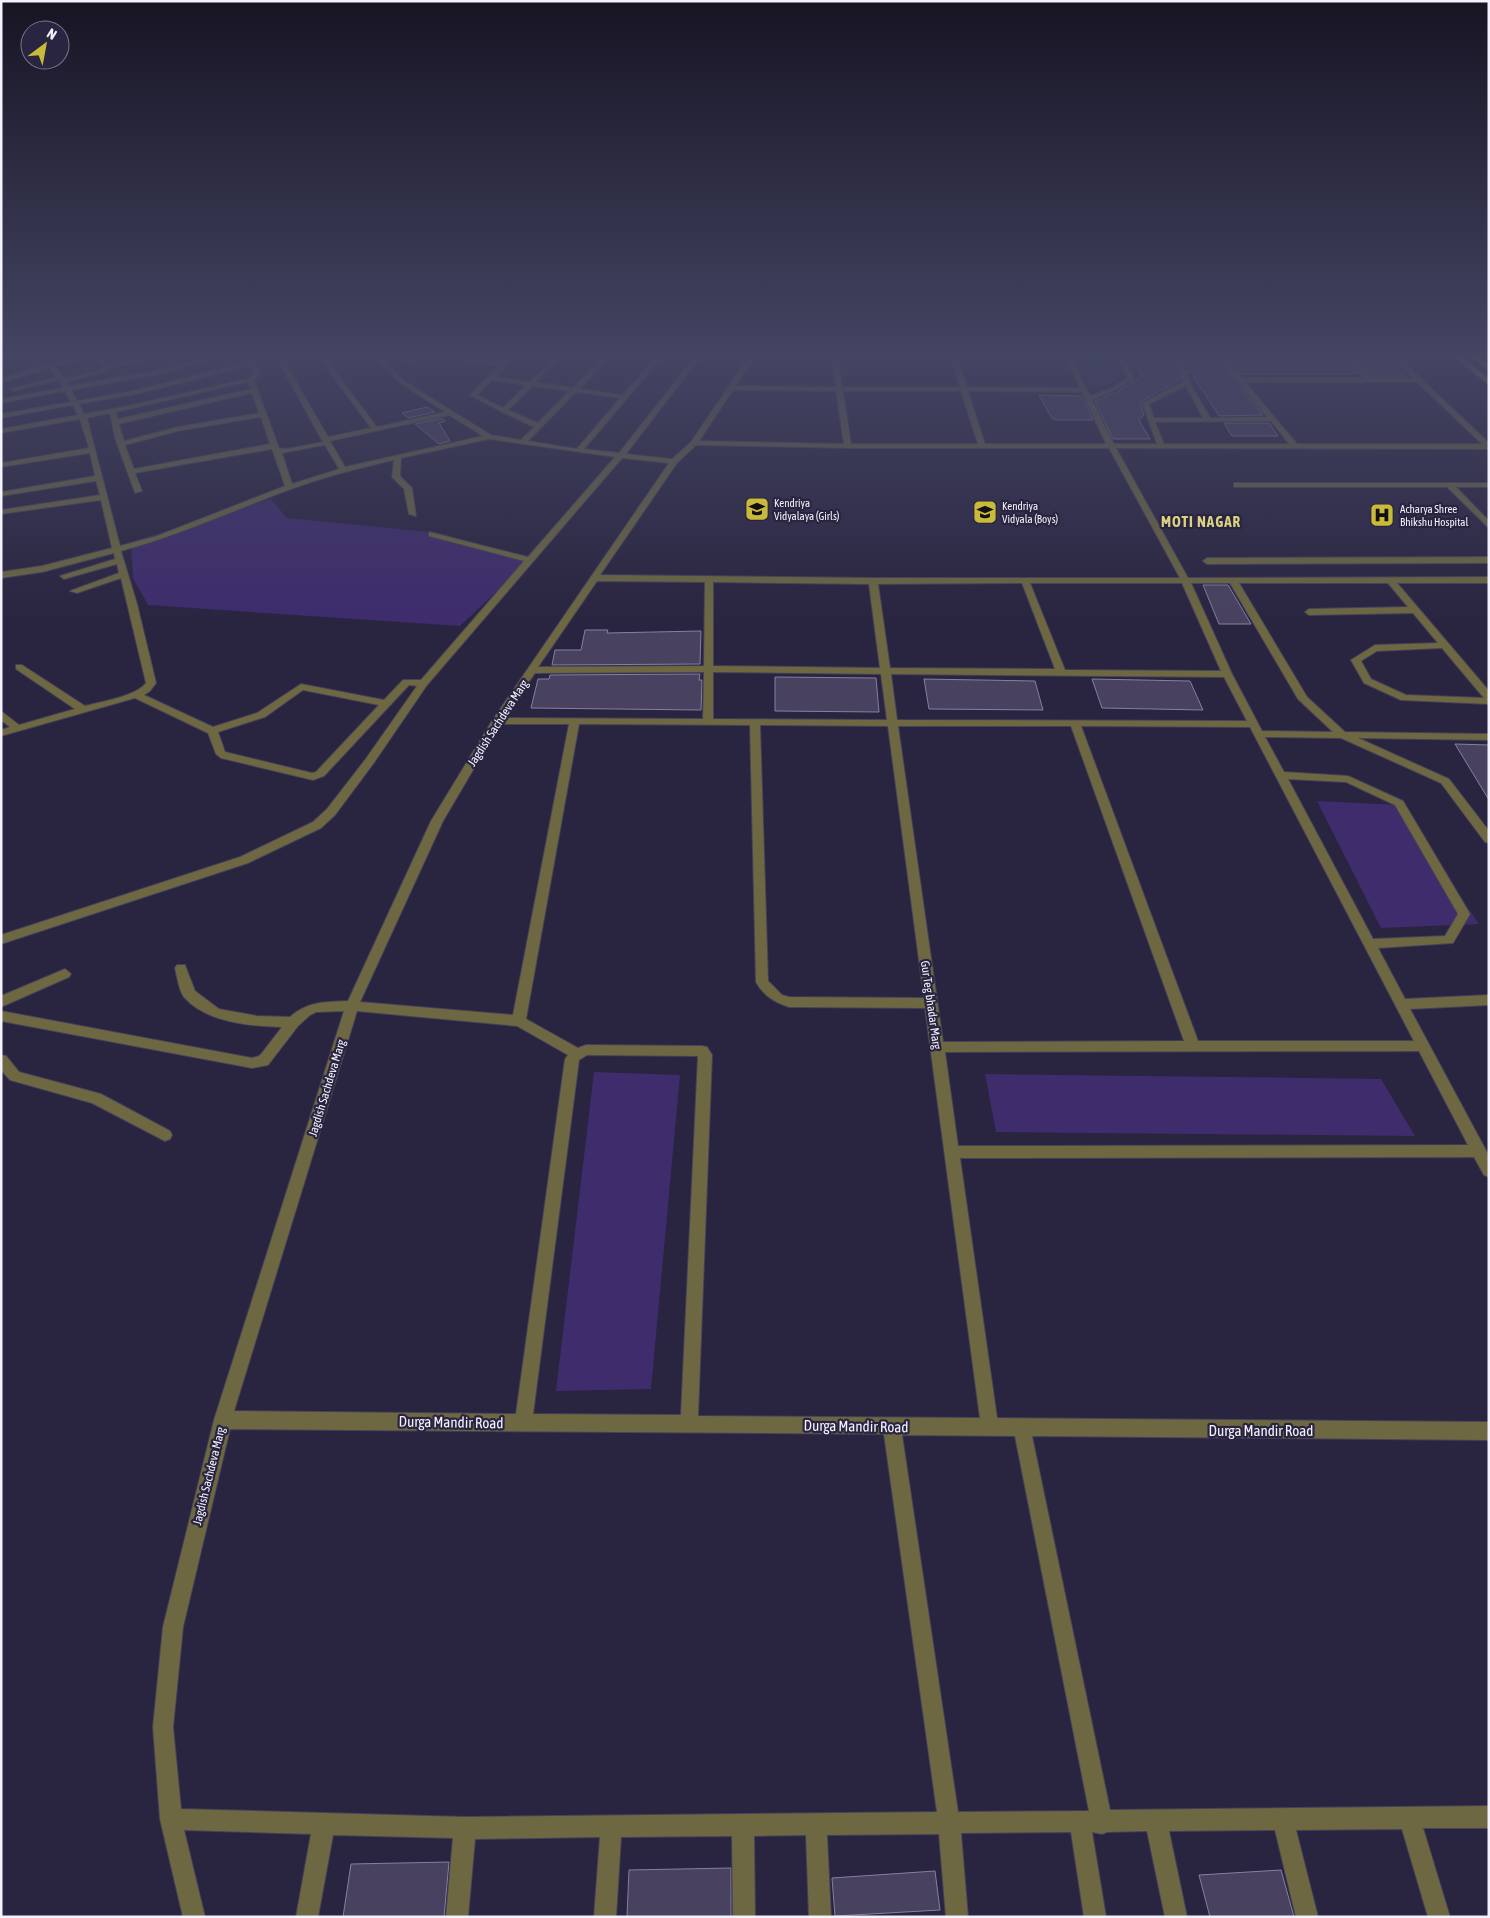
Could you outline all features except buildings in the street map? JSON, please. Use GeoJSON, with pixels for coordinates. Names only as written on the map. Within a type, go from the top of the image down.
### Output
{"type":"FeatureCollection","features":[{"type":"Feature","properties":{"kind":"street"},"geometry":{"type":"LineString","coordinates":[[1,733],[136,695],[148,689],[151,683],[91,445]]}},
{"type":"Feature","properties":{"kind":"street"},"geometry":{"type":"LineString","coordinates":[[121,445],[138,491]]}},
{"type":"Feature","properties":{"kind":"street"},"geometry":{"type":"LineString","coordinates":[[275,445],[289,487]]}},
{"type":"Feature","properties":{"kind":"street"},"geometry":{"type":"LineString","coordinates":[[131,472],[305,445]]}},
{"type":"Feature","properties":{"kind":"street"},"geometry":{"type":"LineString","coordinates":[[327,445],[342,470]]}},
{"type":"Feature","properties":{"kind":"street"},"geometry":{"type":"LineString","coordinates":[[1,575],[42,568],[160,538],[289,487],[342,470],[453,445]]}},
{"type":"Feature","properties":{"kind":"street"},"geometry":{"type":"LineString","coordinates":[[533,445],[674,461]]}},
{"type":"Feature","properties":{"kind":"street"},"geometry":{"type":"LineString","coordinates":[[579,451],[585,445]]}},
{"type":"Feature","properties":{"kind":"street"},"geometry":{"type":"LineString","coordinates":[[1,940],[244,860],[317,825],[331,812],[369,762],[424,683],[629,445]]}},
{"type":"Feature","properties":{"kind":"street","name":"Jagdish Sachdeva Marg"},"geometry":{"type":"LineString","coordinates":[[194,1917],[171,1819],[163,1727],[173,1627],[223,1420],[352,1006],[438,821],[497,721],[597,578],[674,461],[692,445]]}},
{"type":"Feature","properties":{"kind":"street"},"geometry":{"type":"LineString","coordinates":[[771,445],[1488,446]]}},
{"type":"Feature","properties":{"kind":"street"},"geometry":{"type":"LineString","coordinates":[[1111,446],[1185,580],[1227,674],[1403,1004],[1489,1171]]}},
{"type":"Feature","properties":{"kind":"street"},"geometry":{"type":"LineString","coordinates":[[1,465],[92,450]]}},
{"type":"Feature","properties":{"kind":"street"},"geometry":{"type":"LineString","coordinates":[[398,456],[396,477],[408,488],[413,514]]}},
{"type":"Feature","properties":{"kind":"street"},"geometry":{"type":"LineString","coordinates":[[1,494],[98,478]]}},
{"type":"Feature","properties":{"kind":"street"},"geometry":{"type":"LineString","coordinates":[[1237,485],[1489,485]]}},
{"type":"Feature","properties":{"kind":"street"},"geometry":{"type":"LineString","coordinates":[[1450,486],[1489,526]]}},
{"type":"Feature","properties":{"kind":"street"},"geometry":{"type":"LineString","coordinates":[[1,512],[103,497]]}},
{"type":"Feature","properties":{"kind":"street"},"geometry":{"type":"LineString","coordinates":[[432,534],[529,560]]}},
{"type":"Feature","properties":{"kind":"street"},"geometry":{"type":"LineString","coordinates":[[64,576],[120,560]]}},
{"type":"Feature","properties":{"kind":"street"},"geometry":{"type":"LineString","coordinates":[[1207,561],[1489,560]]}},
{"type":"Feature","properties":{"kind":"street"},"geometry":{"type":"LineString","coordinates":[[74,590],[124,574]]}},
{"type":"Feature","properties":{"kind":"street"},"geometry":{"type":"LineString","coordinates":[[597,578],[873,582],[1489,580]]}},
{"type":"Feature","properties":{"kind":"street"},"geometry":{"type":"LineString","coordinates":[[708,722],[709,580]]}},
{"type":"Feature","properties":{"kind":"street"},"geometry":{"type":"LineString","coordinates":[[1233,580],[1303,699],[1342,735],[1445,781],[1488,836]]}},
{"type":"Feature","properties":{"kind":"street"},"geometry":{"type":"LineString","coordinates":[[1390,580],[1487,695]]}},
{"type":"Feature","properties":{"kind":"street"},"geometry":{"type":"LineString","coordinates":[[1025,581],[1061,672]]}},
{"type":"Feature","properties":{"kind":"street","name":"Gur Teg bhadar Marg"},"geometry":{"type":"LineString","coordinates":[[873,582],[990,1428]]}},
{"type":"Feature","properties":{"kind":"street"},"geometry":{"type":"LineString","coordinates":[[1309,612],[1415,610]]}},
{"type":"Feature","properties":{"kind":"street"},"geometry":{"type":"LineString","coordinates":[[1445,645],[1376,648],[1356,660],[1367,681],[1404,698],[1487,695]]}},
{"type":"Feature","properties":{"kind":"street"},"geometry":{"type":"LineString","coordinates":[[19,667],[82,709]]}},
{"type":"Feature","properties":{"kind":"street"},"geometry":{"type":"LineString","coordinates":[[532,670],[885,670],[1227,674]]}},
{"type":"Feature","properties":{"kind":"street"},"geometry":{"type":"LineString","coordinates":[[136,695],[212,731],[221,754],[225,756],[313,777],[320,774],[406,682],[424,683]]}},
{"type":"Feature","properties":{"kind":"street"},"geometry":{"type":"LineString","coordinates":[[212,731],[261,715],[301,687],[387,703]]}},
{"type":"Feature","properties":{"kind":"street"},"geometry":{"type":"LineString","coordinates":[[1,714],[16,728]]}},
{"type":"Feature","properties":{"kind":"street"},"geometry":{"type":"LineString","coordinates":[[497,721],[1075,724],[1256,729],[1342,735],[1489,737]]}},
{"type":"Feature","properties":{"kind":"street"},"geometry":{"type":"LineString","coordinates":[[518,1021],[575,721]]}},
{"type":"Feature","properties":{"kind":"street"},"geometry":{"type":"LineString","coordinates":[[754,722],[762,982],[777,998],[789,1002],[931,1003]]}},
{"type":"Feature","properties":{"kind":"street"},"geometry":{"type":"LineString","coordinates":[[1075,724],[1193,1047]]}},
{"type":"Feature","properties":{"kind":"street"},"geometry":{"type":"LineString","coordinates":[[1281,775],[1348,779],[1399,803],[1464,914],[1449,940],[1371,944]]}},
{"type":"Feature","properties":{"kind":"street"},"geometry":{"type":"LineString","coordinates":[[181,968],[189,994],[216,1013],[257,1020],[292,1022]]}},
{"type":"Feature","properties":{"kind":"street"},"geometry":{"type":"LineString","coordinates":[[1,1002],[65,974]]}},
{"type":"Feature","properties":{"kind":"street"},"geometry":{"type":"LineString","coordinates":[[1403,1004],[1489,1000]]}},
{"type":"Feature","properties":{"kind":"street"},"geometry":{"type":"LineString","coordinates":[[1,1016],[252,1063],[263,1061],[292,1022],[305,1011],[316,1006],[352,1006],[518,1021],[570,1050],[579,1052],[586,1050],[702,1051],[705,1055],[689,1425]]}},
{"type":"Feature","properties":{"kind":"street"},"geometry":{"type":"LineString","coordinates":[[937,1047],[1424,1046]]}},
{"type":"Feature","properties":{"kind":"street"},"geometry":{"type":"LineString","coordinates":[[523,1423],[572,1059],[579,1052]]}},
{"type":"Feature","properties":{"kind":"street"},"geometry":{"type":"LineString","coordinates":[[1,1060],[14,1076],[96,1098],[165,1135]]}},
{"type":"Feature","properties":{"kind":"street"},"geometry":{"type":"LineString","coordinates":[[952,1152],[1478,1151]]}},
{"type":"Feature","properties":{"kind":"street","name":"Durga Mandir Road"},"geometry":{"type":"LineString","coordinates":[[223,1420],[1489,1431]]}},
{"type":"Feature","properties":{"kind":"street"},"geometry":{"type":"LineString","coordinates":[[892,1427],[949,1824],[957,1917]]}},
{"type":"Feature","properties":{"kind":"street"},"geometry":{"type":"LineString","coordinates":[[1022,1428],[1102,1823]]}},
{"type":"Feature","properties":{"kind":"street"},"geometry":{"type":"LineString","coordinates":[[171,1819],[465,1828],[1102,1823],[1489,1817]]}},
{"type":"Feature","properties":{"kind":"street"},"geometry":{"type":"LineString","coordinates":[[1409,1818],[1439,1917]]}},
{"type":"Feature","properties":{"kind":"street"},"geometry":{"type":"LineString","coordinates":[[1283,1821],[1307,1917]]}},
{"type":"Feature","properties":{"kind":"street"},"geometry":{"type":"LineString","coordinates":[[1156,1822],[1176,1917]]}},
{"type":"Feature","properties":{"kind":"street"},"geometry":{"type":"LineString","coordinates":[[1080,1823],[1095,1917]]}},
{"type":"Feature","properties":{"kind":"street"},"geometry":{"type":"LineString","coordinates":[[307,1917],[324,1824]]}},
{"type":"Feature","properties":{"kind":"street"},"geometry":{"type":"LineString","coordinates":[[816,1825],[820,1917]]}},
{"type":"Feature","properties":{"kind":"street"},"geometry":{"type":"LineString","coordinates":[[743,1826],[744,1917]]}},
{"type":"Feature","properties":{"kind":"street"},"geometry":{"type":"LineString","coordinates":[[605,1917],[611,1827]]}},
{"type":"Feature","properties":{"kind":"street"},"geometry":{"type":"LineString","coordinates":[[457,1917],[465,1828]]}},
{"type":"Feature","properties":{"kind":"shaded area"},"geometry":{"type":"Polygon","coordinates":[[[271,499],[287,518],[440,533],[531,559],[460,626],[148,605],[133,578],[131,542],[271,499]]]}},
{"type":"Feature","properties":{"kind":"shaded area"},"geometry":{"type":"Polygon","coordinates":[[[1317,801],[1398,805],[1479,924],[1381,928],[1317,801]]]}},
{"type":"Feature","properties":{"kind":"shaded area"},"geometry":{"type":"Polygon","coordinates":[[[594,1072],[680,1075],[651,1389],[556,1391],[594,1072]]]}},
{"type":"Feature","properties":{"kind":"shaded area"},"geometry":{"type":"Polygon","coordinates":[[[985,1074],[1381,1079],[1415,1136],[996,1132],[985,1074]]]}},
{"type":"Feature","properties":{"kind":"place","name":"Kendriya Vidyalaya (Girls)"},"geometry":{"type":"Point","coordinates":[757,509]}},
{"type":"Feature","properties":{"kind":"place","name":"Kendriya Vidyala (Boys)"},"geometry":{"type":"Point","coordinates":[985,512]}},
{"type":"Feature","properties":{"kind":"place","name":"Acharya Shree Bhikshu Hospital"},"geometry":{"type":"Point","coordinates":[1382,515]}},
{"type":"Feature","properties":{"kind":"district","name":"MOTI NAGAR"},"geometry":{"type":"Point","coordinates":[1201,521]}}]}
